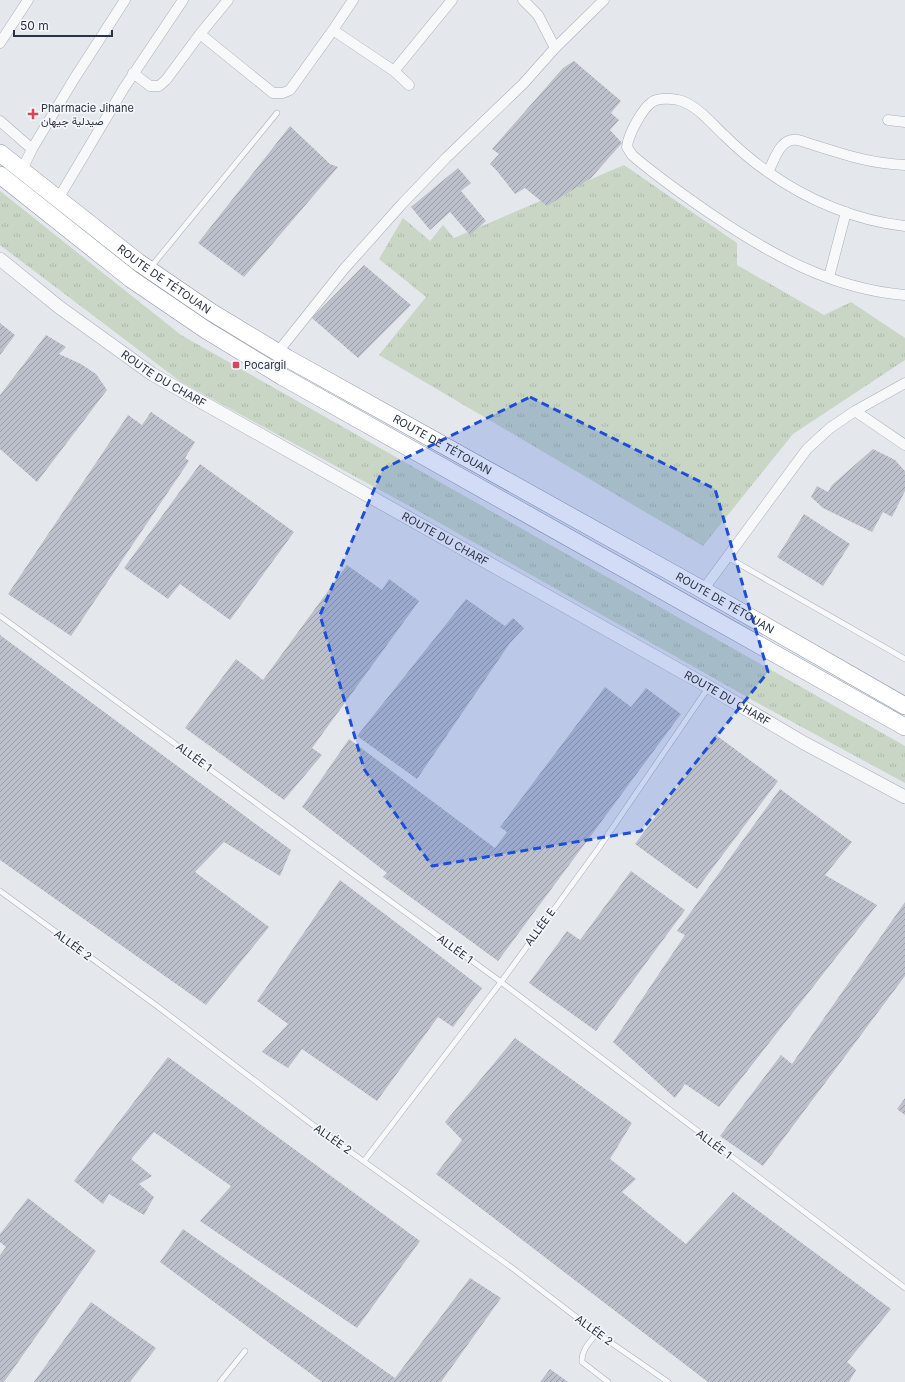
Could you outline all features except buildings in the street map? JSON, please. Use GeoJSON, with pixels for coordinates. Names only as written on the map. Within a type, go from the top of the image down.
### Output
{"type":"FeatureCollection","features":[{"type":"Feature","properties":{"kind":"highway","name":"ROUTE DE TÉTOUAN"},"geometry":{"type":"LineString","coordinates":[[0,153],[149,269],[211,312],[277,353],[703,590],[905,706]]}},
{"type":"Feature","properties":{"kind":"highway","name":"ROUTE DE TÉTOUAN"},"geometry":{"type":"LineString","coordinates":[[0,175],[131,279],[225,342],[365,423],[905,727]]}},
{"type":"Feature","properties":{"kind":"street"},"geometry":{"type":"LineString","coordinates":[[0,43],[28,0]]}},
{"type":"Feature","properties":{"kind":"street"},"geometry":{"type":"LineString","coordinates":[[22,170],[32,149],[74,79],[125,0]]}},
{"type":"Feature","properties":{"kind":"street"},"geometry":{"type":"LineString","coordinates":[[58,198],[133,73],[183,0]]}},
{"type":"Feature","properties":{"kind":"street"},"geometry":{"type":"LineString","coordinates":[[133,73],[150,86],[159,86],[166,80],[200,34],[228,0]]}},
{"type":"Feature","properties":{"kind":"street"},"geometry":{"type":"LineString","coordinates":[[200,34],[261,84],[273,93],[278,94],[290,90],[333,30],[352,0]]}},
{"type":"Feature","properties":{"kind":"street"},"geometry":{"type":"LineString","coordinates":[[394,71],[452,0]]}},
{"type":"Feature","properties":{"kind":"street"},"geometry":{"type":"LineString","coordinates":[[523,0],[538,15],[555,48]]}},
{"type":"Feature","properties":{"kind":"street"},"geometry":{"type":"LineString","coordinates":[[277,353],[344,269],[402,204],[446,158],[523,84],[555,48],[604,0]]}},
{"type":"Feature","properties":{"kind":"street"},"geometry":{"type":"LineString","coordinates":[[333,30],[394,71],[409,85]]}},
{"type":"Feature","properties":{"kind":"street"},"geometry":{"type":"LineString","coordinates":[[905,226],[888,224],[846,212],[800,192],[768,172],[700,113],[678,99],[658,100],[651,103],[635,126],[628,142],[629,152],[637,160],[692,201],[740,234],[795,265],[860,288],[905,295]]}},
{"type":"Feature","properties":{"kind":"street"},"geometry":{"type":"LineString","coordinates":[[888,120],[905,122]]}},
{"type":"Feature","properties":{"kind":"street"},"geometry":{"type":"LineString","coordinates":[[0,122],[32,149]]}},
{"type":"Feature","properties":{"kind":"street"},"geometry":{"type":"LineString","coordinates":[[768,172],[782,144],[791,139],[864,161],[882,164],[905,165]]}},
{"type":"Feature","properties":{"kind":"street"},"geometry":{"type":"LineString","coordinates":[[829,277],[846,212]]}},
{"type":"Feature","properties":{"kind":"street","name":"ROUTE DU CHARF"},"geometry":{"type":"LineString","coordinates":[[0,259],[59,307],[152,374],[709,687],[804,743],[905,797]]}},
{"type":"Feature","properties":{"kind":"street"},"geometry":{"type":"LineString","coordinates":[[703,590],[807,449],[830,428],[855,411],[905,383]]}},
{"type":"Feature","properties":{"kind":"street"},"geometry":{"type":"LineString","coordinates":[[855,411],[905,445]]}},
{"type":"Feature","properties":{"kind":"lane"},"geometry":{"type":"LineString","coordinates":[[149,269],[277,113]]}},
{"type":"Feature","properties":{"kind":"lane"},"geometry":{"type":"LineString","coordinates":[[727,557],[905,659]]}},
{"type":"Feature","properties":{"kind":"lane","name":"ALLÉE 1"},"geometry":{"type":"LineString","coordinates":[[0,616],[501,982],[905,1288]]}},
{"type":"Feature","properties":{"kind":"lane","name":"ALLÉE E"},"geometry":{"type":"LineString","coordinates":[[364,1161],[501,982],[598,848],[709,687]]}},
{"type":"Feature","properties":{"kind":"lane","name":"ALLÉE 2"},"geometry":{"type":"LineString","coordinates":[[0,892],[161,1009],[309,1122],[515,1270],[597,1333],[668,1382]]}},
{"type":"Feature","properties":{"kind":"lane"},"geometry":{"type":"LineString","coordinates":[[597,1333],[584,1350],[582,1362],[608,1382]]}},
{"type":"Feature","properties":{"kind":"lane"},"geometry":{"type":"LineString","coordinates":[[220,1382],[245,1350]]}},
{"type":"Feature","properties":{"kind":"highlighted area"},"geometry":{"type":"Polygon","coordinates":[[[530,397],[715,489],[768,672],[641,831],[432,866],[364,769],[320,615],[383,469],[530,397]]]}},
{"type":"Feature","properties":{"kind":"green space"},"geometry":{"type":"Polygon","coordinates":[[[624,165],[737,243],[737,265],[824,315],[851,302],[905,338],[905,360],[793,434],[703,546],[379,355],[426,297],[379,259],[403,218],[430,241],[443,225],[454,238],[624,165]]]}},
{"type":"Feature","properties":{"kind":"green space"},"geometry":{"type":"Polygon","coordinates":[[[0,191],[181,335],[905,746],[905,783],[763,706],[413,508],[181,382],[0,245],[0,191]]]}},
{"type":"Feature","properties":{"kind":"place","name":"Pharmacie Jihane صيدلية جيهان"},"geometry":{"type":"Point","coordinates":[33,114]}},
{"type":"Feature","properties":{"kind":"place","name":"Pocargil"},"geometry":{"type":"Point","coordinates":[236,365]}}]}
